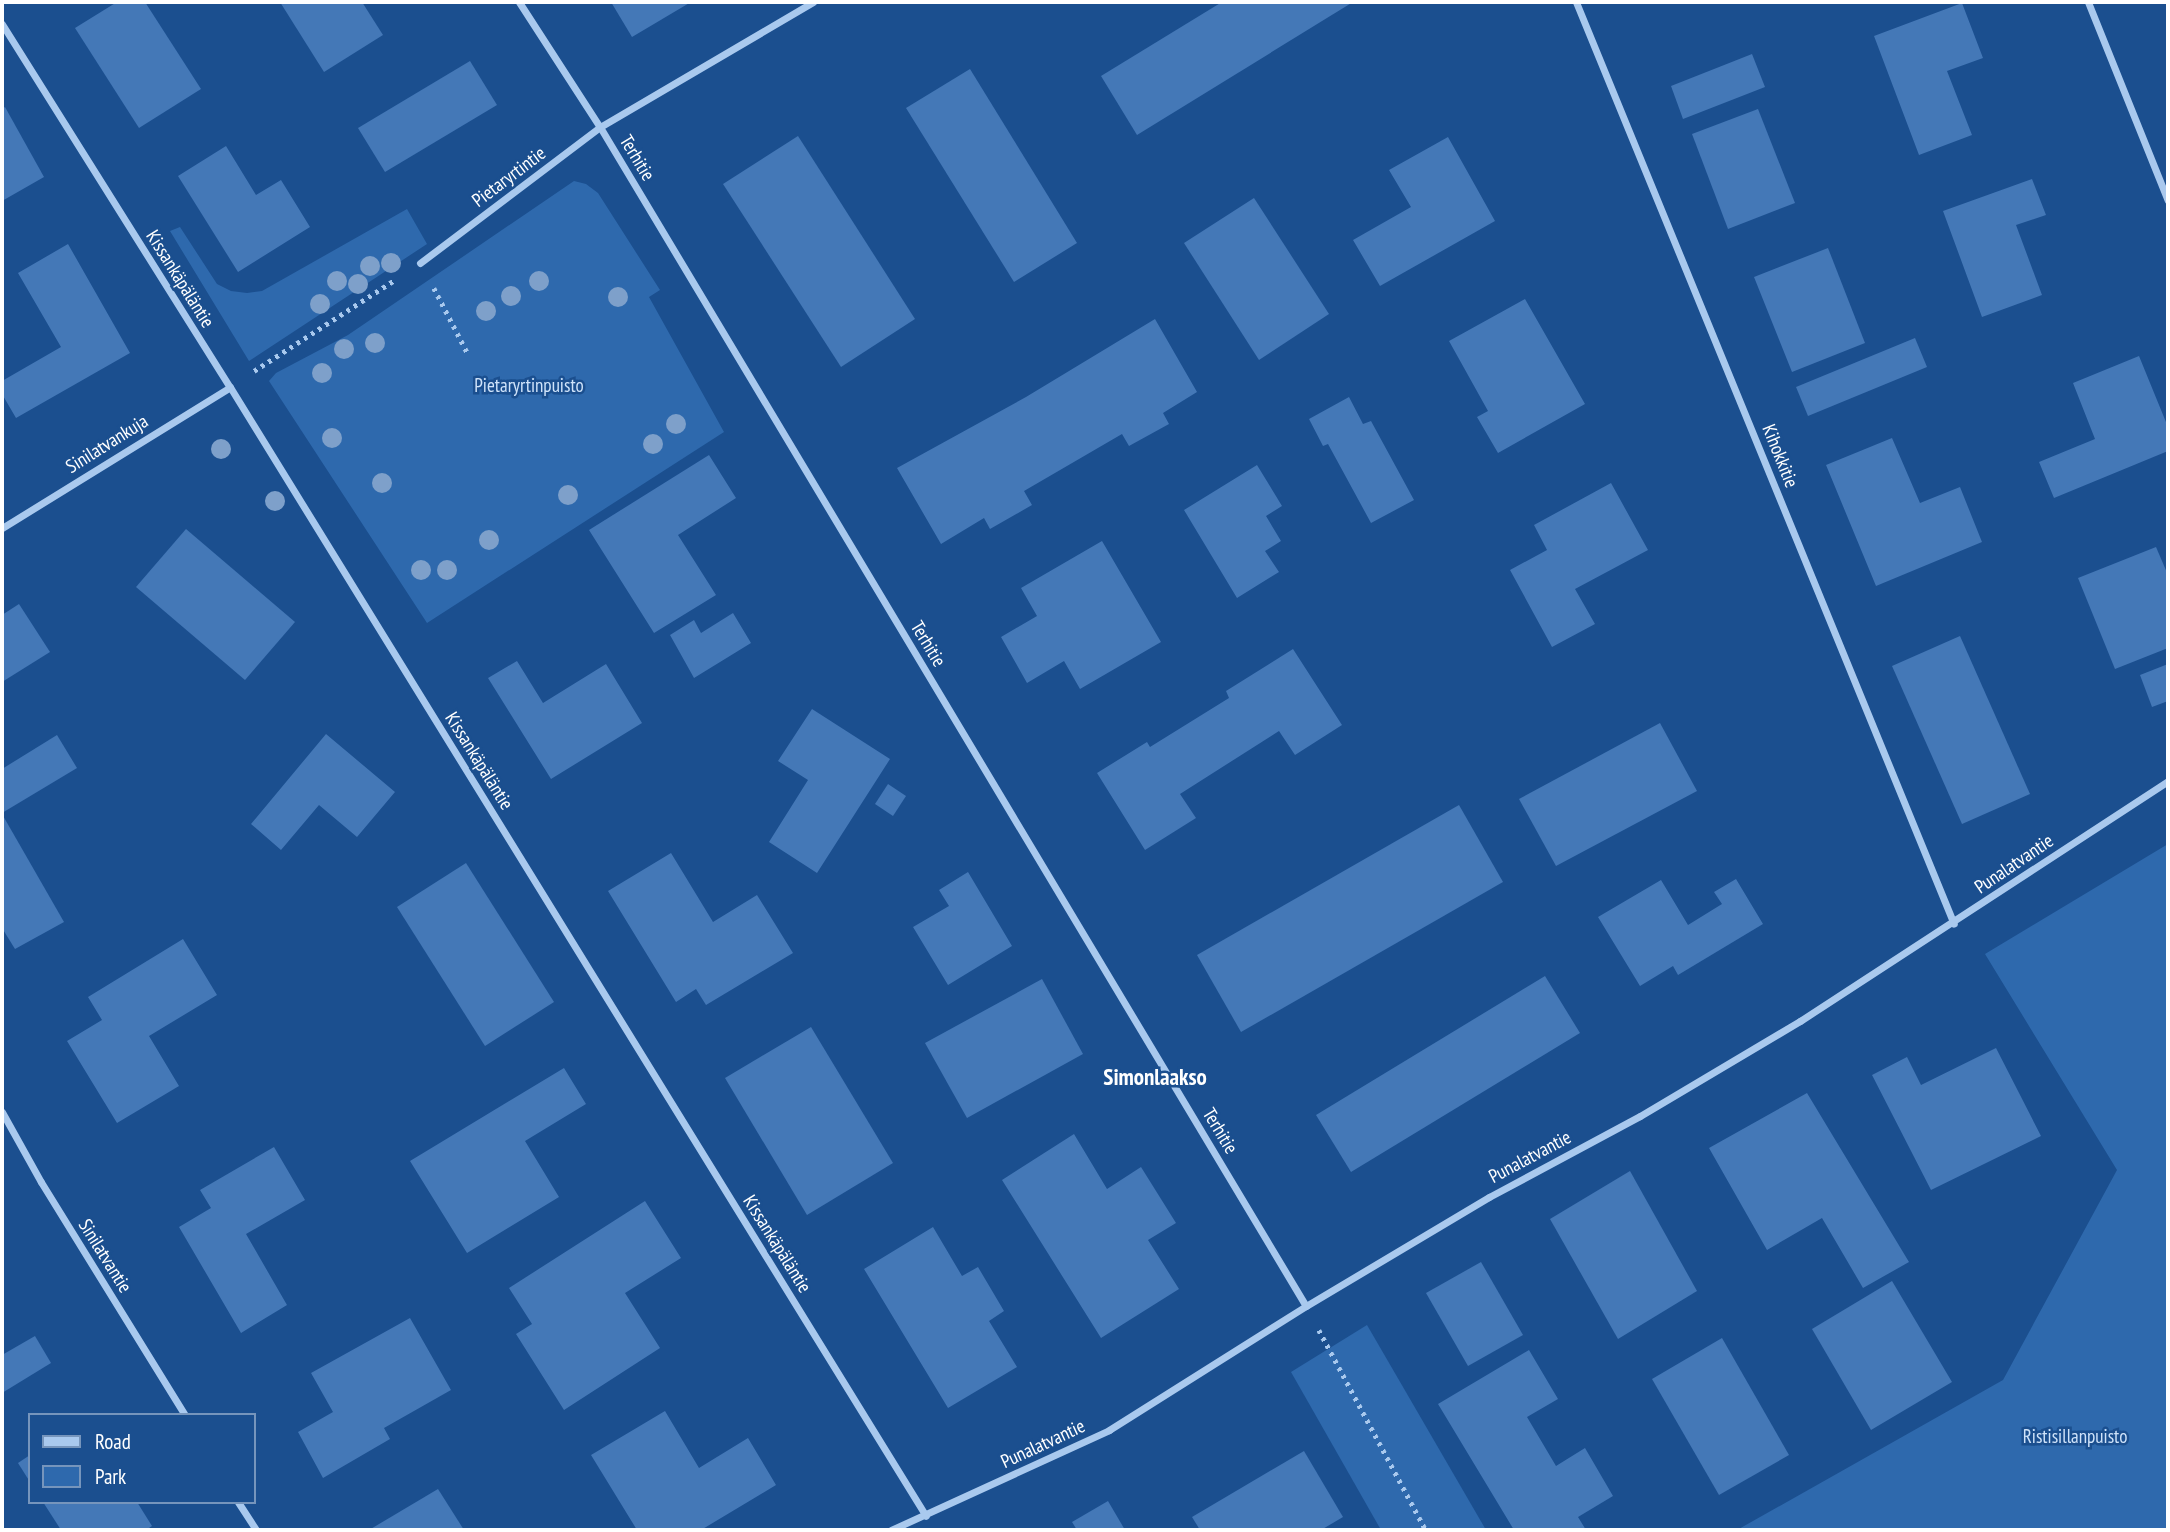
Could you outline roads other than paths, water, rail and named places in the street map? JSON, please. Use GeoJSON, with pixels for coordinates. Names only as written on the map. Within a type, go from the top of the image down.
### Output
{"type":"FeatureCollection","features":[{"type":"Feature","properties":{"kind":"street","name":"Terhitie"},"geometry":{"type":"LineString","coordinates":[[519,2],[600,127],[1306,1306]]}},
{"type":"Feature","properties":{"kind":"street","name":"Pietaryrtintie"},"geometry":{"type":"LineString","coordinates":[[421,262],[600,127],[813,2]]}},
{"type":"Feature","properties":{"kind":"street","name":"Kihokkitie"},"geometry":{"type":"LineString","coordinates":[[1576,2],[1954,924]]}},
{"type":"Feature","properties":{"kind":"street"},"geometry":{"type":"LineString","coordinates":[[2088,2],[2168,201]]}},
{"type":"Feature","properties":{"kind":"street","name":"Kissankäpäläntie"},"geometry":{"type":"LineString","coordinates":[[2,24],[230,387],[926,1516]]}},
{"type":"Feature","properties":{"kind":"street","name":"Sinilatvankuja"},"geometry":{"type":"LineString","coordinates":[[2,528],[230,387]]}},
{"type":"Feature","properties":{"kind":"street","name":"Punalatvantie"},"geometry":{"type":"LineString","coordinates":[[891,1530],[1109,1430],[1306,1306],[1489,1197],[1640,1116],[1800,1021],[1954,924],[2168,781]]}},
{"type":"Feature","properties":{"kind":"street","name":"Sinilatvantie"},"geometry":{"type":"LineString","coordinates":[[2,1112],[41,1182],[184,1413]]}},
{"type":"Feature","properties":{"kind":"street"},"geometry":{"type":"LineString","coordinates":[[240,1504],[256,1530]]}},
{"type":"Feature","properties":{"kind":"district","name":"Simonlaakso"},"geometry":{"type":"Point","coordinates":[1155,1077]}},
{"type":"Feature","properties":{"kind":"park label","name":"Pietaryrtinpuisto"},"geometry":{"type":"Point","coordinates":[529,386]}},
{"type":"Feature","properties":{"kind":"park label","name":"Ristisillanpuisto"},"geometry":{"type":"Point","coordinates":[2075,1437]}}]}
